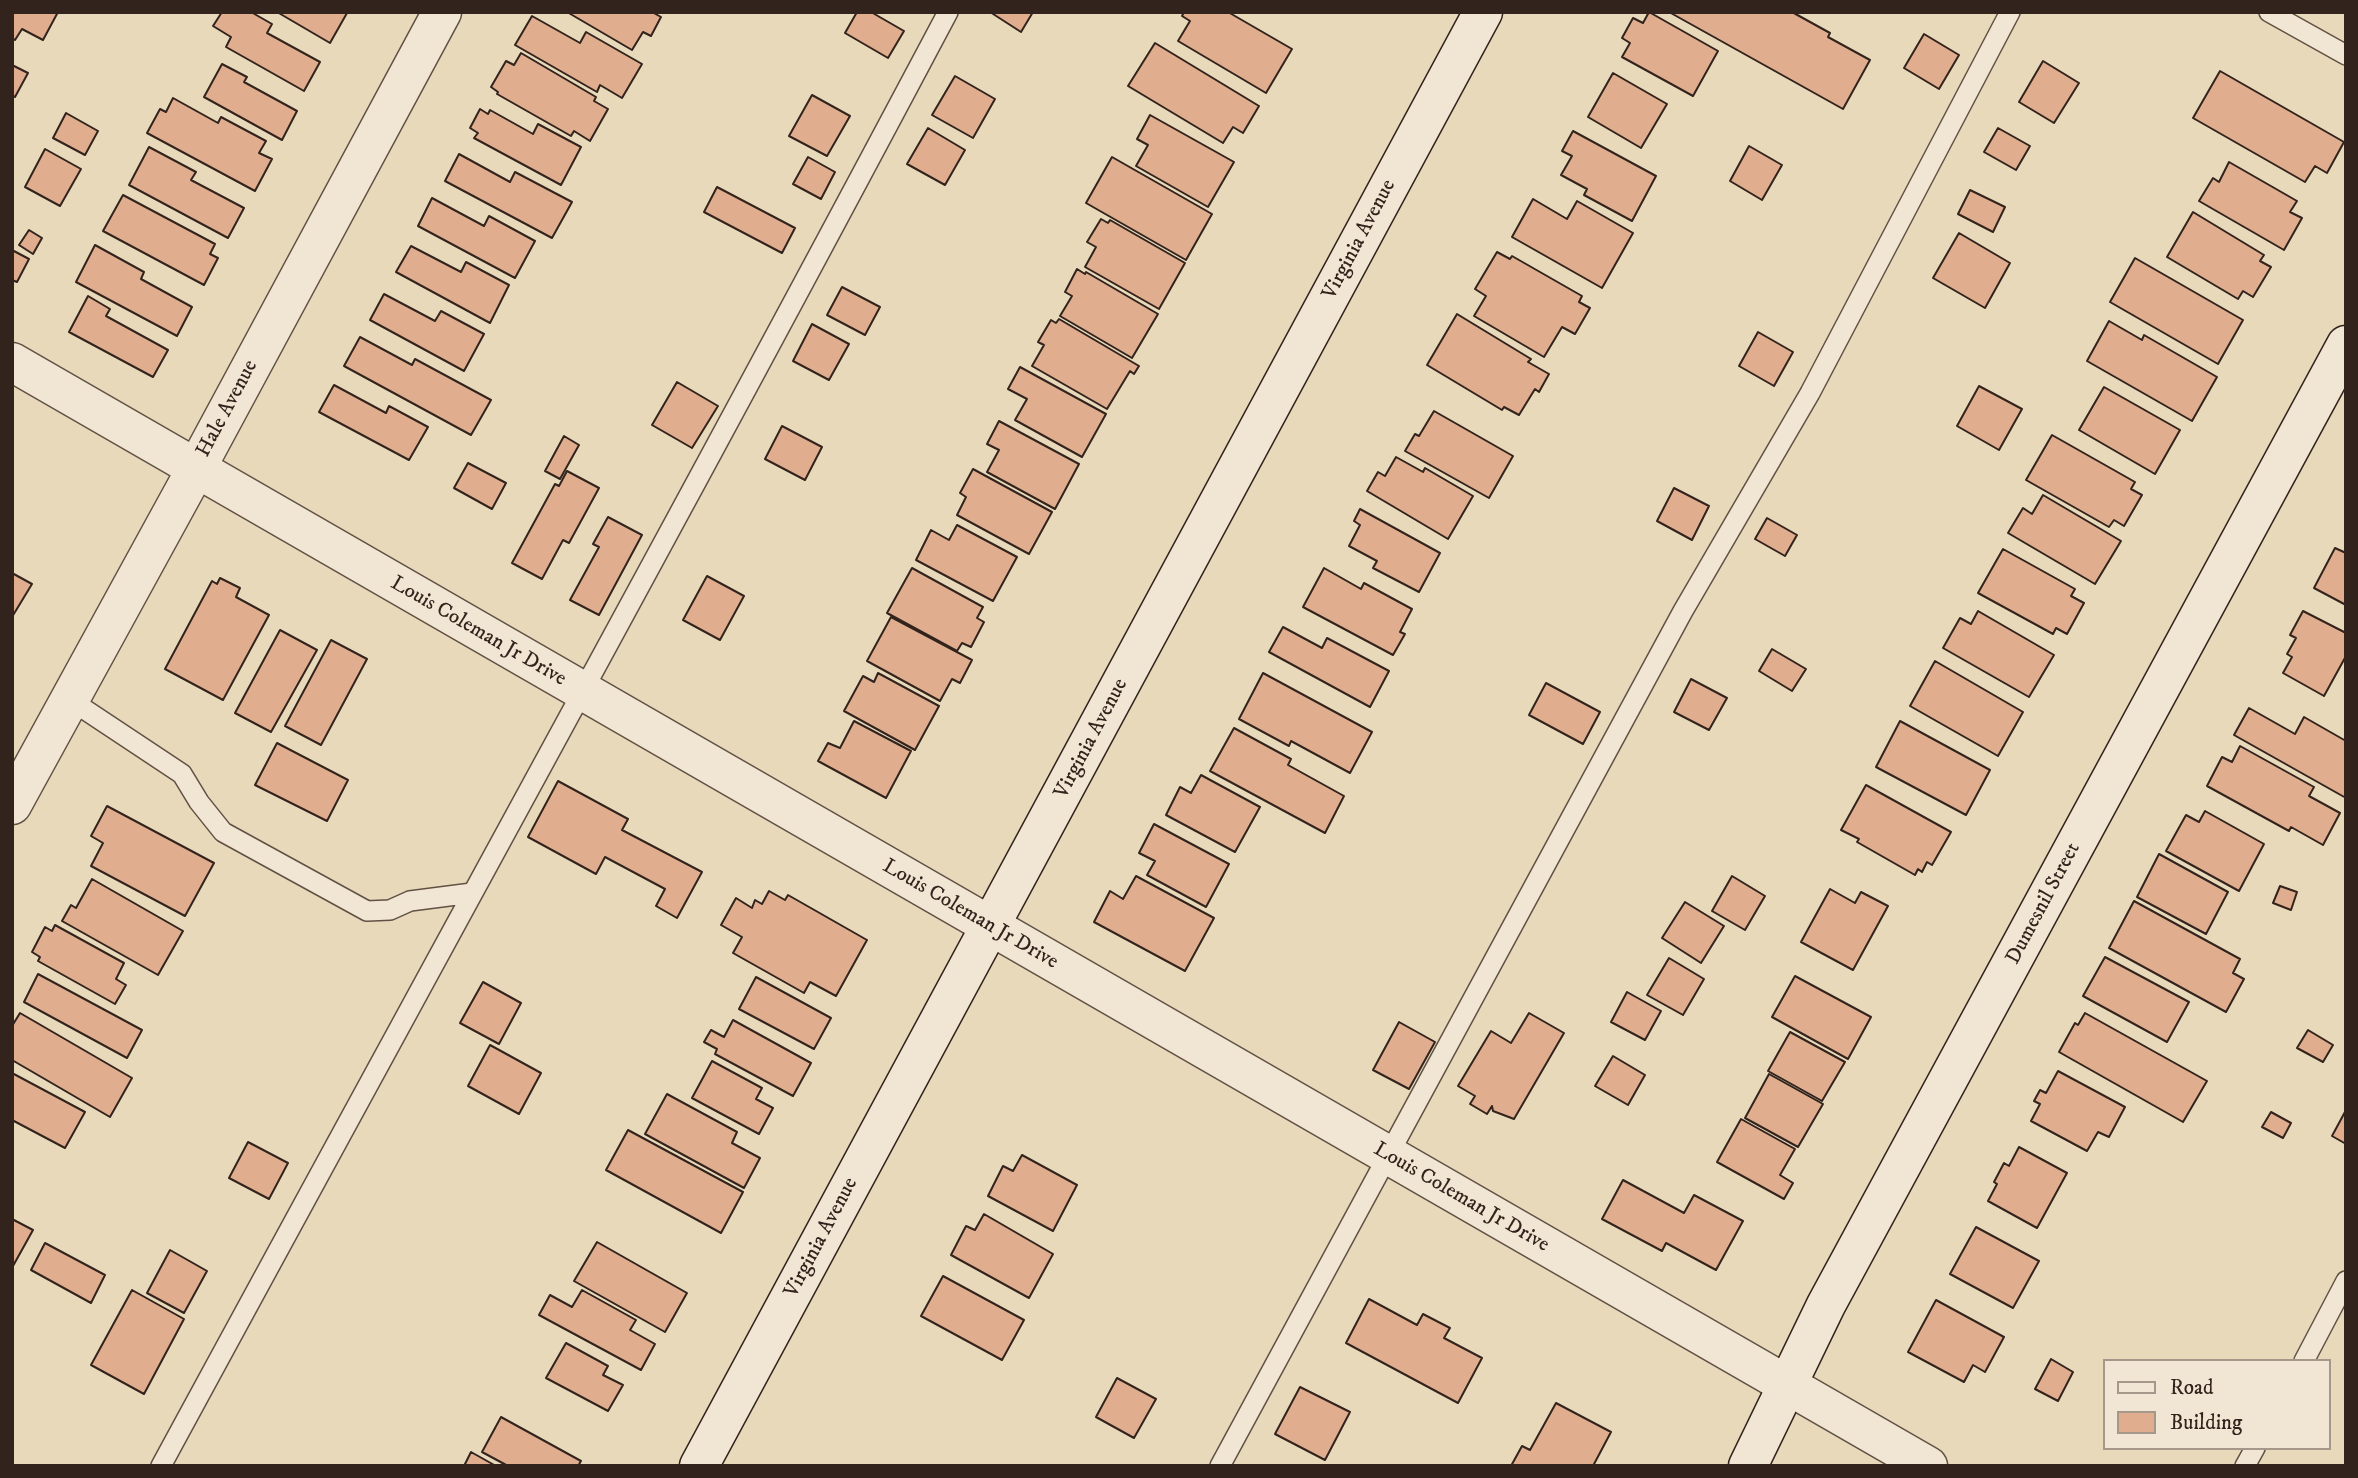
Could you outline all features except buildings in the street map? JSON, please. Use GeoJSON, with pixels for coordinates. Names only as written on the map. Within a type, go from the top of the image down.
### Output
{"type":"FeatureCollection","features":[{"type":"Feature","properties":{"kind":"street","name":"Hale Avenue"},"geometry":{"type":"LineString","coordinates":[[12,805],[442,12]]}},
{"type":"Feature","properties":{"kind":"street","name":"Virginia Avenue"},"geometry":{"type":"LineString","coordinates":[[699,1466],[1483,12]]}},
{"type":"Feature","properties":{"kind":"street","name":"Dumesnil Street"},"geometry":{"type":"LineString","coordinates":[[1748,1466],[1826,1305],[2346,345]]}},
{"type":"Feature","properties":{"kind":"street","name":"Louis Coleman Jr Drive"},"geometry":{"type":"LineString","coordinates":[[12,362],[990,928],[1928,1466]]}},
{"type":"Feature","properties":{"kind":"lane"},"geometry":{"type":"LineString","coordinates":[[161,1466],[581,691],[754,378],[948,12]]}},
{"type":"Feature","properties":{"kind":"lane"},"geometry":{"type":"LineString","coordinates":[[1220,1466],[1683,611],[1810,393],[2010,12]]}},
{"type":"Feature","properties":{"kind":"lane"},"geometry":{"type":"LineString","coordinates":[[2269,12],[2346,55]]}},
{"type":"Feature","properties":{"kind":"lane"},"geometry":{"type":"LineString","coordinates":[[69,699],[182,774],[199,802],[223,832],[367,911],[390,910],[410,901],[472,893]]}},
{"type":"Feature","properties":{"kind":"lane"},"geometry":{"type":"LineString","coordinates":[[2305,1359],[2346,1281]]}},
{"type":"Feature","properties":{"kind":"lane"},"geometry":{"type":"LineString","coordinates":[[2245,1466],[2254,1450]]}}]}
